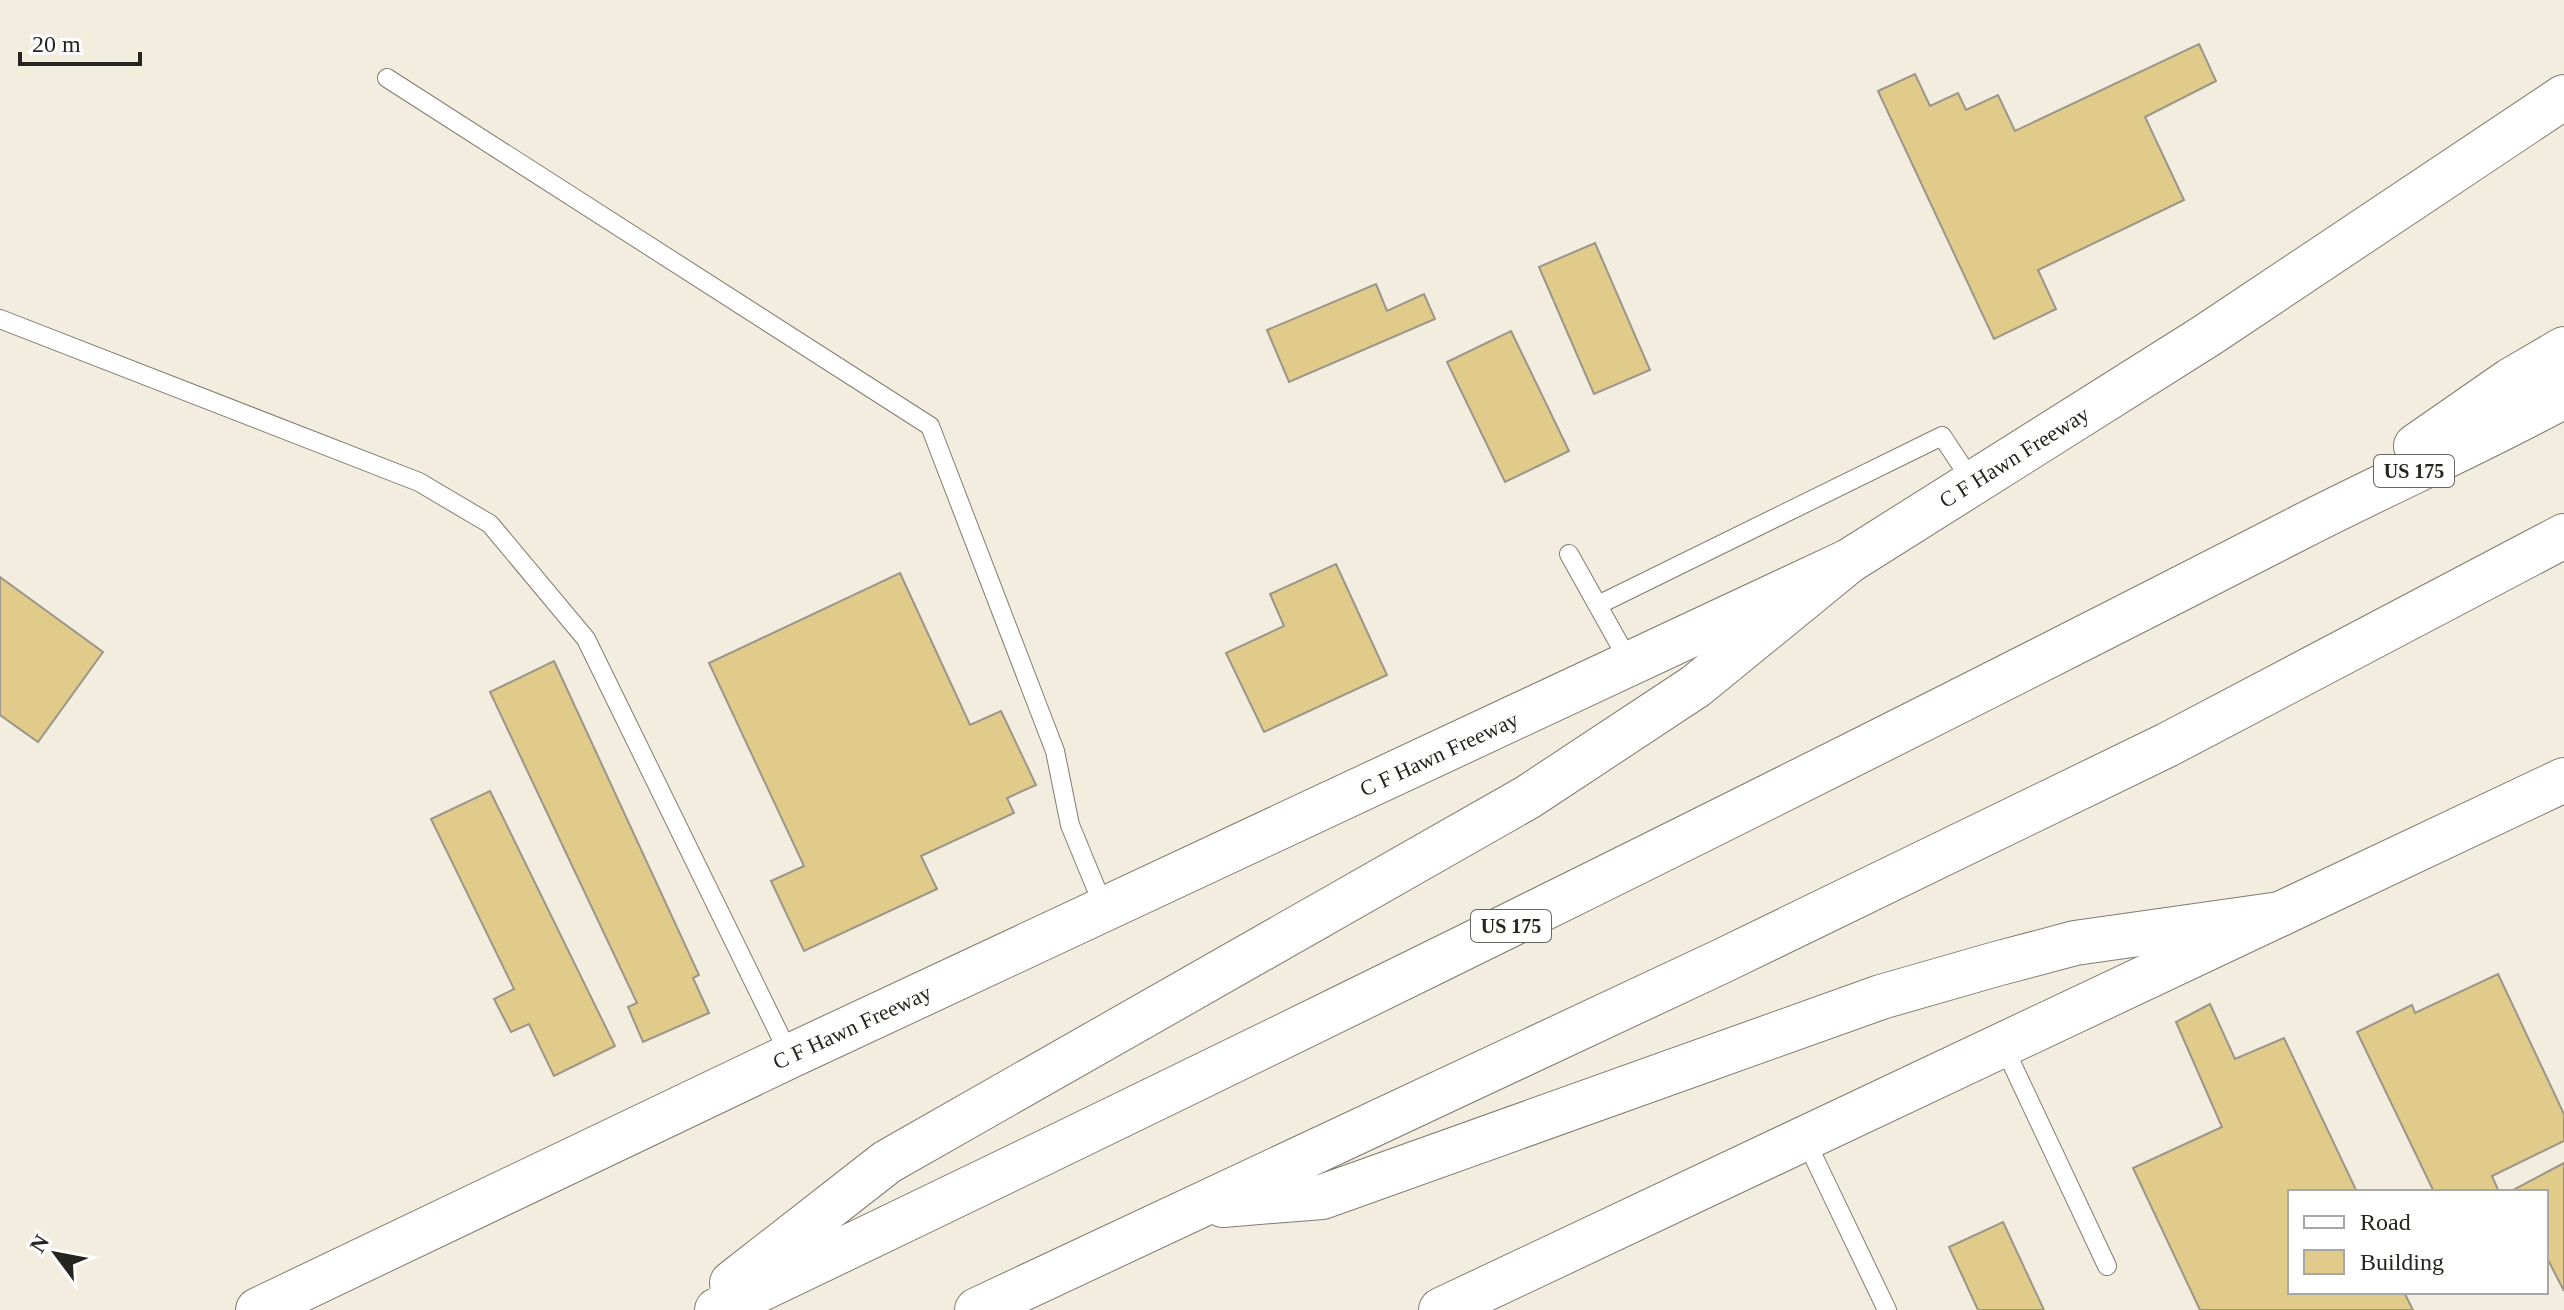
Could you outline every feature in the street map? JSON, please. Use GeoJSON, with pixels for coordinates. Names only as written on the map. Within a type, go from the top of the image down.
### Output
{"type":"FeatureCollection","features":[{"type":"Feature","properties":{"kind":"main road","name":"C F Hawn Freeway"},"geometry":{"type":"LineString","coordinates":[[258,1310],[790,1056],[1849,561],[2206,336],[2564,97]]}},
{"type":"Feature","properties":{"kind":"main road"},"geometry":{"type":"LineString","coordinates":[[2299,528],[2511,380],[2564,349]]}},
{"type":"Feature","properties":{"kind":"main road","name":"US 175"},"geometry":{"type":"LineString","coordinates":[[717,1310],[1264,1048],[2081,642],[2299,528],[2564,396]]}},
{"type":"Feature","properties":{"kind":"main road"},"geometry":{"type":"LineString","coordinates":[[977,1310],[1722,961],[2153,752],[2564,536]]}},
{"type":"Feature","properties":{"kind":"main road"},"geometry":{"type":"LineString","coordinates":[[698,1310],[887,1162],[1528,797],[1696,686],[1849,561]]}},
{"type":"Feature","properties":{"kind":"main road"},"geometry":{"type":"LineString","coordinates":[[1465,1305],[1805,1139],[2564,780]]}},
{"type":"Feature","properties":{"kind":"main road"},"geometry":{"type":"LineString","coordinates":[[1193,1208],[1322,1197],[1881,997],[1996,964],[2075,943],[2280,914]]}},
{"type":"Feature","properties":{"kind":"lane"},"geometry":{"type":"LineString","coordinates":[[387,78],[930,426],[1055,751],[1070,825],[1105,910]]}},
{"type":"Feature","properties":{"kind":"lane"},"geometry":{"type":"LineString","coordinates":[[0,319],[419,482],[490,524],[586,639],[790,1056]]}},
{"type":"Feature","properties":{"kind":"lane"},"geometry":{"type":"LineString","coordinates":[[1598,605],[1942,436],[1973,483]]}},
{"type":"Feature","properties":{"kind":"lane"},"geometry":{"type":"LineString","coordinates":[[1569,554],[1631,665]]}},
{"type":"Feature","properties":{"kind":"lane"},"geometry":{"type":"LineString","coordinates":[[2003,1045],[2107,1266]]}},
{"type":"Feature","properties":{"kind":"lane"},"geometry":{"type":"LineString","coordinates":[[1805,1139],[1887,1310]]}},
{"type":"Feature","properties":{"kind":"building"},"geometry":{"type":"Polygon","coordinates":[[[2199,44],[2216,81],[2145,117],[2184,200],[2038,270],[2056,309],[1994,339],[1878,91],[1915,74],[1930,106],[1958,93],[1966,110],[1998,95],[2015,131],[2199,44]]]}},
{"type":"Feature","properties":{"kind":"building"},"geometry":{"type":"Polygon","coordinates":[[[1595,243],[1650,370],[1594,394],[1539,267],[1595,243]]]}},
{"type":"Feature","properties":{"kind":"building"},"geometry":{"type":"Polygon","coordinates":[[[1376,284],[1387,311],[1424,294],[1435,319],[1289,382],[1267,330],[1376,284]]]}},
{"type":"Feature","properties":{"kind":"building"},"geometry":{"type":"Polygon","coordinates":[[[1511,331],[1569,451],[1505,482],[1447,362],[1511,331]]]}},
{"type":"Feature","properties":{"kind":"building"},"geometry":{"type":"Polygon","coordinates":[[[1336,564],[1387,675],[1264,732],[1226,653],[1284,626],[1270,594],[1336,564]]]}},
{"type":"Feature","properties":{"kind":"building"},"geometry":{"type":"Polygon","coordinates":[[[900,573],[970,725],[1001,711],[1036,785],[1007,798],[1014,813],[921,856],[937,889],[804,951],[771,881],[804,866],[709,663],[900,573]]]}},
{"type":"Feature","properties":{"kind":"building"},"geometry":{"type":"Polygon","coordinates":[[[0,577],[103,652],[38,742],[0,715],[0,577]]]}},
{"type":"Feature","properties":{"kind":"building"},"geometry":{"type":"Polygon","coordinates":[[[554,661],[699,975],[693,978],[709,1013],[643,1042],[628,1007],[637,1003],[490,692],[554,661]]]}},
{"type":"Feature","properties":{"kind":"building"},"geometry":{"type":"Polygon","coordinates":[[[490,791],[615,1046],[554,1076],[529,1024],[511,1032],[494,999],[514,989],[431,819],[490,791]]]}},
{"type":"Feature","properties":{"kind":"building"},"geometry":{"type":"Polygon","coordinates":[[[2498,974],[2564,1114],[2564,1141],[2492,1176],[2498,1190],[2433,1190],[2357,1032],[2412,1005],[2415,1013],[2498,974]]]}},
{"type":"Feature","properties":{"kind":"building"},"geometry":{"type":"Polygon","coordinates":[[[2210,1004],[2235,1059],[2284,1038],[2356,1190],[2288,1190],[2288,1294],[2405,1294],[2413,1310],[2200,1310],[2133,1168],[2222,1127],[2176,1022],[2210,1004]]]}},
{"type":"Feature","properties":{"kind":"building"},"geometry":{"type":"Polygon","coordinates":[[[2564,1163],[2564,1291],[2548,1260],[2548,1190],[2513,1190],[2564,1163]]]}},
{"type":"Feature","properties":{"kind":"building"},"geometry":{"type":"Polygon","coordinates":[[[2003,1222],[2044,1310],[1978,1310],[1949,1247],[2003,1222]]]}}]}
